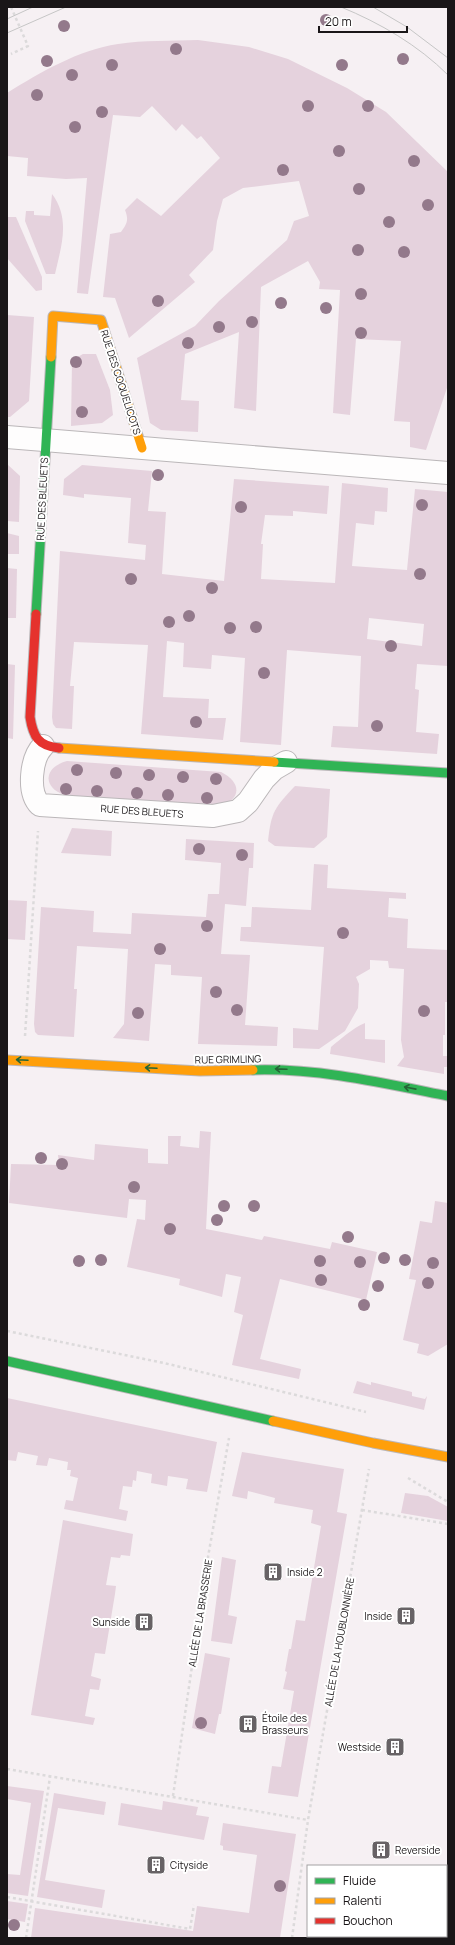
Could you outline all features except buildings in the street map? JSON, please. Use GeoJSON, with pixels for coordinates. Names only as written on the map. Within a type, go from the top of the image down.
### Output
{"type":"FeatureCollection","features":[{"type":"Feature","properties":{"kind":"street","name":"RUE DES COQUELICOTS"},"geometry":{"type":"LineString","coordinates":[[45,440],[53,316],[101,320],[142,448]]}},
{"type":"Feature","properties":{"kind":"street","name":"RUE DES COQUELICOTS"},"geometry":{"type":"LineString","coordinates":[[7,437],[448,473]]}},
{"type":"Feature","properties":{"kind":"street","name":"RUE DES BLEUETS"},"geometry":{"type":"LineString","coordinates":[[43,746],[36,739],[30,717],[45,440]]}},
{"type":"Feature","properties":{"kind":"street"},"geometry":{"type":"LineString","coordinates":[[40,805],[34,799],[32,790],[34,762],[38,752],[43,746],[448,773]]}},
{"type":"Feature","properties":{"kind":"street","name":"RUE DES BLEUETS"},"geometry":{"type":"LineString","coordinates":[[40,805],[213,816],[229,814],[238,811],[248,802],[264,779],[274,769],[286,762]]}},
{"type":"Feature","properties":{"kind":"street","name":"RUE GRIMLING"},"geometry":{"type":"LineString","coordinates":[[7,1060],[200,1071],[275,1069],[304,1070],[329,1073],[448,1096]]}},
{"type":"Feature","properties":{"kind":"street"},"geometry":{"type":"LineString","coordinates":[[7,1361],[374,1443],[448,1457]]}},
{"type":"Feature","properties":{"kind":"street"},"geometry":{"type":"LineString","coordinates":[[374,1443],[423,1462]]}},
{"type":"Feature","properties":{"kind":"path"},"geometry":{"type":"LineString","coordinates":[[10,7],[28,46],[11,54]]}},
{"type":"Feature","properties":{"kind":"path"},"geometry":{"type":"LineString","coordinates":[[24,1060],[40,805]]}},
{"type":"Feature","properties":{"kind":"path"},"geometry":{"type":"LineString","coordinates":[[7,1331],[164,1363],[374,1414]]}},
{"type":"Feature","properties":{"kind":"path","name":"ALLÉE DE LA BRASSERIE"},"geometry":{"type":"LineString","coordinates":[[173,1796],[208,1557],[229,1436]]}},
{"type":"Feature","properties":{"kind":"path","name":"ALLÉE DE LA HOUBLONNIÈRE"},"geometry":{"type":"LineString","coordinates":[[292,1938],[308,1820],[370,1465]]}},
{"type":"Feature","properties":{"kind":"path"},"geometry":{"type":"LineString","coordinates":[[362,1510],[448,1524]]}},
{"type":"Feature","properties":{"kind":"path"},"geometry":{"type":"LineString","coordinates":[[7,1769],[308,1820]]}},
{"type":"Feature","properties":{"kind":"path"},"geometry":{"type":"LineString","coordinates":[[26,1938],[50,1777]]}},
{"type":"Feature","properties":{"kind":"path"},"geometry":{"type":"LineString","coordinates":[[7,1897],[190,1929],[194,1905]]}},
{"type":"Feature","properties":{"kind":"shaded area"},"geometry":{"type":"Polygon","coordinates":[[[198,40],[249,47],[288,59],[347,88],[386,112],[448,172],[448,385],[426,450],[410,447],[410,422],[394,421],[401,341],[356,339],[350,415],[333,413],[340,290],[319,289],[320,282],[308,261],[261,287],[256,411],[234,408],[239,332],[185,354],[181,400],[199,401],[198,432],[161,430],[150,423],[137,358],[195,326],[219,301],[287,240],[294,221],[309,216],[299,181],[243,188],[223,199],[217,221],[213,250],[189,275],[195,282],[129,338],[115,298],[103,297],[110,234],[121,232],[125,227],[127,217],[125,210],[137,198],[161,216],[220,158],[201,136],[197,139],[182,124],[176,131],[152,106],[140,117],[113,115],[88,294],[77,293],[87,178],[66,179],[27,176],[28,158],[7,156],[7,93],[60,63],[103,47],[138,42],[198,40]]]}},
{"type":"Feature","properties":{"kind":"shaded area"},"geometry":{"type":"Polygon","coordinates":[[[52,194],[61,213],[63,233],[55,274],[46,274],[25,221],[26,211],[34,211],[34,215],[50,216],[52,194]]]}},
{"type":"Feature","properties":{"kind":"shaded area"},"geometry":{"type":"Polygon","coordinates":[[[7,217],[16,217],[42,277],[42,290],[36,291],[7,258],[7,217]]]}},
{"type":"Feature","properties":{"kind":"shaded area"},"geometry":{"type":"Polygon","coordinates":[[[7,315],[34,317],[29,401],[10,417],[7,417],[7,315]]]}},
{"type":"Feature","properties":{"kind":"shaded area"},"geometry":{"type":"Polygon","coordinates":[[[83,354],[96,354],[110,390],[113,415],[102,423],[71,426],[72,360],[83,354]]]}},
{"type":"Feature","properties":{"kind":"shaded area"},"geometry":{"type":"Polygon","coordinates":[[[7,464],[20,476],[19,522],[7,521],[7,464]]]}},
{"type":"Feature","properties":{"kind":"shaded area"},"geometry":{"type":"Polygon","coordinates":[[[82,465],[152,471],[148,511],[166,512],[162,574],[224,581],[234,479],[329,486],[327,514],[293,511],[293,516],[265,515],[261,544],[263,544],[261,579],[335,583],[342,483],[388,488],[387,512],[375,511],[374,525],[356,523],[352,566],[407,570],[415,489],[448,492],[448,666],[417,664],[415,689],[419,690],[416,732],[439,734],[437,754],[331,747],[333,726],[358,727],[361,656],[287,650],[281,745],[240,742],[245,658],[212,655],[211,669],[183,667],[184,643],[167,641],[163,697],[209,699],[208,718],[226,718],[223,740],[141,734],[148,645],[74,642],[70,686],[74,686],[72,729],[56,728],[53,724],[52,717],[60,551],[145,560],[146,545],[128,543],[131,498],[84,494],[84,498],[63,495],[64,479],[82,465]],[[369,618],[367,639],[422,646],[424,624],[369,618]]]}},
{"type":"Feature","properties":{"kind":"shaded area"},"geometry":{"type":"Polygon","coordinates":[[[7,533],[19,536],[19,554],[7,554],[7,533]]]}},
{"type":"Feature","properties":{"kind":"shaded area"},"geometry":{"type":"Polygon","coordinates":[[[7,568],[17,569],[16,618],[7,618],[7,568]]]}},
{"type":"Feature","properties":{"kind":"shaded area"},"geometry":{"type":"Polygon","coordinates":[[[7,664],[15,665],[13,739],[7,738],[7,664]]]}},
{"type":"Feature","properties":{"kind":"shaded area"},"geometry":{"type":"Polygon","coordinates":[[[67,761],[221,772],[233,781],[236,786],[236,791],[232,800],[226,804],[218,806],[64,795],[52,787],[49,782],[49,777],[50,772],[54,768],[67,761]]]}},
{"type":"Feature","properties":{"kind":"shaded area"},"geometry":{"type":"Polygon","coordinates":[[[295,786],[330,789],[327,837],[314,848],[275,846],[268,841],[275,810],[295,786]]]}},
{"type":"Feature","properties":{"kind":"shaded area"},"geometry":{"type":"Polygon","coordinates":[[[72,828],[112,831],[111,856],[61,853],[72,828]]]}},
{"type":"Feature","properties":{"kind":"shaded area"},"geometry":{"type":"Polygon","coordinates":[[[186,839],[254,843],[253,868],[249,868],[246,906],[225,904],[221,954],[250,955],[245,1025],[278,1027],[277,1046],[198,1044],[202,977],[171,975],[171,965],[155,964],[149,1041],[113,1038],[124,1024],[128,949],[77,946],[74,989],[77,989],[74,1037],[38,1035],[35,1032],[34,1024],[41,907],[94,911],[93,932],[131,934],[132,913],[206,917],[208,894],[219,894],[221,863],[185,860],[186,839]]]}},
{"type":"Feature","properties":{"kind":"shaded area"},"geometry":{"type":"Polygon","coordinates":[[[314,864],[328,865],[327,888],[406,893],[406,899],[389,898],[388,917],[408,919],[407,948],[448,950],[448,1002],[445,1002],[445,1035],[443,1035],[443,1056],[448,1056],[448,1067],[444,1067],[444,1074],[397,1066],[404,1057],[401,1040],[404,969],[389,968],[388,961],[370,960],[370,969],[356,977],[359,984],[358,1008],[345,1031],[319,1049],[293,1048],[293,1028],[318,1030],[324,947],[240,941],[241,927],[251,927],[252,907],[311,910],[314,864]]]}},
{"type":"Feature","properties":{"kind":"shaded area"},"geometry":{"type":"Polygon","coordinates":[[[7,900],[27,901],[25,940],[7,939],[7,900]]]}},
{"type":"Feature","properties":{"kind":"shaded area"},"geometry":{"type":"Polygon","coordinates":[[[365,1023],[365,1039],[385,1040],[385,1063],[330,1054],[331,1047],[352,1030],[365,1023]]]}},
{"type":"Feature","properties":{"kind":"shaded area"},"geometry":{"type":"Polygon","coordinates":[[[200,1131],[211,1132],[206,1229],[262,1240],[264,1236],[330,1249],[332,1242],[377,1252],[366,1300],[280,1279],[260,1359],[301,1369],[299,1379],[232,1365],[243,1315],[234,1312],[241,1277],[226,1274],[222,1297],[179,1285],[180,1279],[127,1267],[137,1219],[145,1220],[146,1200],[129,1199],[127,1218],[9,1203],[11,1164],[59,1165],[58,1155],[94,1160],[95,1144],[148,1149],[148,1163],[168,1164],[168,1136],[181,1136],[180,1146],[199,1148],[200,1131]]]}},
{"type":"Feature","properties":{"kind":"shaded area"},"geometry":{"type":"Polygon","coordinates":[[[435,1201],[448,1203],[448,1344],[428,1356],[417,1353],[419,1344],[403,1340],[416,1280],[409,1279],[420,1221],[432,1223],[435,1201]]]}},
{"type":"Feature","properties":{"kind":"shaded area"},"geometry":{"type":"Polygon","coordinates":[[[357,1381],[371,1385],[371,1382],[412,1392],[412,1396],[425,1399],[427,1396],[424,1410],[353,1393],[357,1381]]]}},
{"type":"Feature","properties":{"kind":"shaded area"},"geometry":{"type":"Polygon","coordinates":[[[7,1398],[217,1442],[207,1492],[186,1489],[188,1479],[168,1476],[167,1486],[151,1483],[152,1474],[137,1471],[136,1481],[133,1480],[132,1487],[123,1486],[119,1509],[128,1511],[126,1521],[64,1509],[66,1500],[73,1501],[78,1478],[70,1476],[71,1470],[67,1470],[68,1462],[49,1458],[47,1466],[36,1465],[38,1456],[18,1452],[16,1461],[7,1460],[7,1398]]]}},
{"type":"Feature","properties":{"kind":"shaded area"},"geometry":{"type":"Polygon","coordinates":[[[242,1452],[344,1469],[337,1512],[347,1514],[298,1797],[268,1793],[272,1766],[281,1767],[294,1691],[283,1689],[287,1672],[285,1671],[289,1649],[291,1649],[296,1620],[305,1621],[321,1526],[311,1523],[313,1510],[274,1503],[275,1498],[248,1491],[247,1499],[232,1496],[242,1452]]]}},
{"type":"Feature","properties":{"kind":"shaded area"},"geometry":{"type":"Polygon","coordinates":[[[405,1493],[428,1496],[448,1507],[448,1521],[401,1513],[405,1493]]]}},
{"type":"Feature","properties":{"kind":"shaded area"},"geometry":{"type":"Polygon","coordinates":[[[63,1520],[133,1534],[130,1556],[121,1555],[120,1558],[111,1557],[106,1585],[116,1586],[115,1594],[105,1654],[95,1653],[91,1676],[101,1679],[99,1690],[90,1689],[85,1716],[95,1718],[93,1725],[31,1715],[63,1520]]]}},
{"type":"Feature","properties":{"kind":"shaded area"},"geometry":{"type":"Polygon","coordinates":[[[222,1557],[236,1560],[228,1615],[237,1617],[232,1644],[211,1641],[222,1557]]]}},
{"type":"Feature","properties":{"kind":"shaded area"},"geometry":{"type":"Polygon","coordinates":[[[205,1653],[230,1658],[221,1714],[219,1714],[215,1734],[192,1728],[205,1653]]]}},
{"type":"Feature","properties":{"kind":"shaded area"},"geometry":{"type":"Polygon","coordinates":[[[7,1786],[44,1791],[28,1896],[7,1893],[7,1874],[20,1875],[31,1803],[7,1799],[7,1786]]]}},
{"type":"Feature","properties":{"kind":"shaded area"},"geometry":{"type":"Polygon","coordinates":[[[54,1793],[106,1802],[104,1815],[58,1808],[45,1880],[105,1890],[102,1908],[37,1897],[54,1793]]]}},
{"type":"Feature","properties":{"kind":"shaded area"},"geometry":{"type":"Polygon","coordinates":[[[163,1801],[198,1807],[196,1815],[209,1817],[204,1840],[118,1825],[121,1803],[162,1810],[163,1801]]]}},
{"type":"Feature","properties":{"kind":"shaded area"},"geometry":{"type":"Polygon","coordinates":[[[223,1823],[296,1834],[280,1938],[31,1938],[35,1908],[193,1931],[197,1906],[249,1913],[257,1855],[223,1850],[223,1846],[220,1845],[223,1823]]]}},
{"type":"Feature","properties":{"kind":"shaded area"},"geometry":{"type":"Polygon","coordinates":[[[7,1901],[28,1904],[25,1922],[7,1919],[7,1901]]]}},
{"type":"Feature","properties":{"kind":"tram line"},"geometry":{"type":"LineString","coordinates":[[7,19],[33,7]]}},
{"type":"Feature","properties":{"kind":"tram line"},"geometry":{"type":"LineString","coordinates":[[7,33],[66,7]]}},
{"type":"Feature","properties":{"kind":"tram line"},"geometry":{"type":"LineString","coordinates":[[341,7],[370,20],[398,36],[424,54],[448,75]]}},
{"type":"Feature","properties":{"kind":"tram line"},"geometry":{"type":"LineString","coordinates":[[373,7],[407,27],[448,58]]}},
{"type":"Feature","properties":{"kind":"traffic: fast"},"geometry":{"type":"LineString","coordinates":[[36,614],[51,357]]}},
{"type":"Feature","properties":{"kind":"traffic: fast"},"geometry":{"type":"LineString","coordinates":[[274,762],[448,773]]}},
{"type":"Feature","properties":{"kind":"traffic: fast"},"geometry":{"type":"LineString","coordinates":[[253,1070],[302,1071],[351,1077],[448,1096]]}},
{"type":"Feature","properties":{"kind":"traffic: fast"},"geometry":{"type":"LineString","coordinates":[[7,1361],[273,1421]]}},
{"type":"Feature","properties":{"kind":"traffic: slow"},"geometry":{"type":"LineString","coordinates":[[51,357],[53,316],[101,320],[142,448]]}},
{"type":"Feature","properties":{"kind":"traffic: slow"},"geometry":{"type":"LineString","coordinates":[[59,748],[274,762]]}},
{"type":"Feature","properties":{"kind":"traffic: slow"},"geometry":{"type":"LineString","coordinates":[[7,1060],[200,1071],[253,1070]]}},
{"type":"Feature","properties":{"kind":"traffic: slow"},"geometry":{"type":"LineString","coordinates":[[273,1421],[373,1443],[448,1457]]}},
{"type":"Feature","properties":{"kind":"traffic: jam"},"geometry":{"type":"LineString","coordinates":[[36,614],[30,717],[33,730],[38,739],[46,745],[59,748]]}},
{"type":"Feature","properties":{"kind":"place","name":"Inside 2"},"geometry":{"type":"Point","coordinates":[273,1572]}},
{"type":"Feature","properties":{"kind":"place","name":"Inside"},"geometry":{"type":"Point","coordinates":[406,1616]}},
{"type":"Feature","properties":{"kind":"place","name":"Sunside"},"geometry":{"type":"Point","coordinates":[144,1622]}},
{"type":"Feature","properties":{"kind":"place","name":"Étoile des Brasseurs"},"geometry":{"type":"Point","coordinates":[248,1724]}},
{"type":"Feature","properties":{"kind":"place","name":"Westside"},"geometry":{"type":"Point","coordinates":[395,1747]}},
{"type":"Feature","properties":{"kind":"place","name":"Reverside"},"geometry":{"type":"Point","coordinates":[381,1850]}},
{"type":"Feature","properties":{"kind":"place","name":"Cityside"},"geometry":{"type":"Point","coordinates":[156,1865]}}]}
